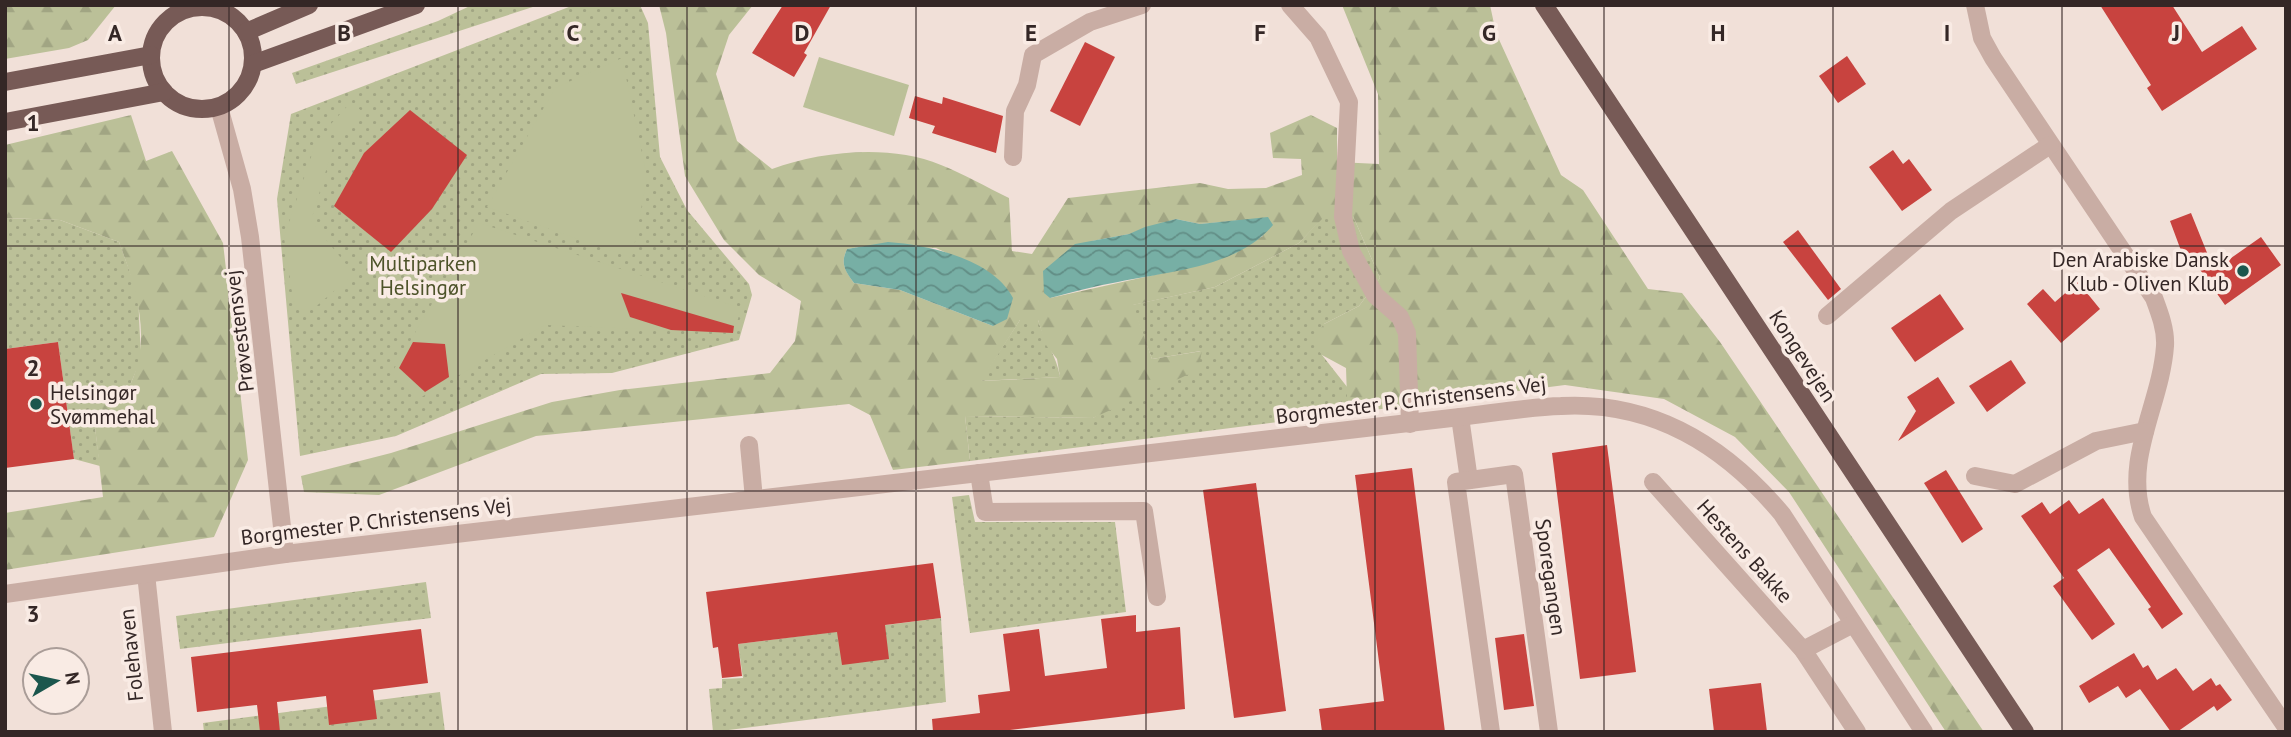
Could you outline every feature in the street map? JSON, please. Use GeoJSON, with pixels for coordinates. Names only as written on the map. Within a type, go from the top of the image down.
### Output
{"type":"FeatureCollection","features":[{"type":"Feature","properties":{"kind":"main road"},"geometry":{"type":"LineString","coordinates":[[246,32],[309,5]]}},
{"type":"Feature","properties":{"kind":"main road"},"geometry":{"type":"LineString","coordinates":[[253,64],[416,5]]}},
{"type":"Feature","properties":{"kind":"main road","name":"Kongevejen"},"geometry":{"type":"LineString","coordinates":[[1544,5],[2025,732]]}},
{"type":"Feature","properties":{"kind":"main road"},"geometry":{"type":"LineString","coordinates":[[197,7],[225,12],[246,32],[252,47],[253,64],[242,90],[219,107],[189,108],[175,102],[163,92],[154,75],[151,55],[160,28],[181,8],[197,7]]}},
{"type":"Feature","properties":{"kind":"main road"},"geometry":{"type":"LineString","coordinates":[[5,82],[151,55]]}},
{"type":"Feature","properties":{"kind":"main road"},"geometry":{"type":"LineString","coordinates":[[5,122],[163,92]]}},
{"type":"Feature","properties":{"kind":"street"},"geometry":{"type":"LineString","coordinates":[[1013,157],[1015,111],[1027,85],[1033,55],[1090,22],[1142,5]]}},
{"type":"Feature","properties":{"kind":"street"},"geometry":{"type":"LineString","coordinates":[[1290,5],[1318,37],[1349,102],[1343,217],[1351,251],[1375,295],[1400,317],[1407,333],[1410,424]]}},
{"type":"Feature","properties":{"kind":"street"},"geometry":{"type":"LineString","coordinates":[[1975,5],[1982,38],[2154,299],[2163,321],[2165,346],[2137,470],[2136,497],[2143,517],[2286,727]]}},
{"type":"Feature","properties":{"kind":"street","name":"Prøvestensvej"},"geometry":{"type":"LineString","coordinates":[[219,107],[242,189],[250,237],[285,554]]}},
{"type":"Feature","properties":{"kind":"street"},"geometry":{"type":"LineString","coordinates":[[1827,316],[1951,211],[2050,145]]}},
{"type":"Feature","properties":{"kind":"street","name":"Borgmester P. Christensens Vej"},"geometry":{"type":"LineString","coordinates":[[5,594],[285,554],[754,499],[1461,417],[1563,406],[1605,407],[1647,416],[1686,432],[1723,454],[1755,482],[1782,514],[1924,732]]}},
{"type":"Feature","properties":{"kind":"street"},"geometry":{"type":"LineString","coordinates":[[1461,417],[1469,480],[1456,482],[1490,732]]}},
{"type":"Feature","properties":{"kind":"street"},"geometry":{"type":"LineString","coordinates":[[1975,476],[2015,484],[2096,441],[2146,431]]}},
{"type":"Feature","properties":{"kind":"street"},"geometry":{"type":"LineString","coordinates":[[749,445],[754,499]]}},
{"type":"Feature","properties":{"kind":"street"},"geometry":{"type":"LineString","coordinates":[[979,473],[985,512],[1144,511],[1157,597]]}},
{"type":"Feature","properties":{"kind":"street","name":"Sporegangen"},"geometry":{"type":"LineString","coordinates":[[1469,480],[1514,474],[1549,732]]}},
{"type":"Feature","properties":{"kind":"street","name":"Hestens Bakke"},"geometry":{"type":"LineString","coordinates":[[1653,482],[1804,650],[1857,732]]}},
{"type":"Feature","properties":{"kind":"street","name":"Folehaven"},"geometry":{"type":"LineString","coordinates":[[146,574],[163,732]]}},
{"type":"Feature","properties":{"kind":"street"},"geometry":{"type":"LineString","coordinates":[[1804,650],[1853,624]]}},
{"type":"Feature","properties":{"kind":"green space"},"geometry":{"type":"Polygon","coordinates":[[[5,5],[116,5],[88,40],[69,48],[5,59],[5,5]]]}},
{"type":"Feature","properties":{"kind":"green space"},"geometry":{"type":"Polygon","coordinates":[[[472,5],[539,5],[296,84],[292,73],[438,21],[472,5]]]}},
{"type":"Feature","properties":{"kind":"green space","name":"Multiparken Helsingør"},"geometry":{"type":"Polygon","coordinates":[[[574,5],[640,5],[648,23],[660,157],[687,210],[749,284],[752,295],[739,340],[612,373],[541,374],[396,436],[300,456],[277,199],[291,114],[574,5]]]}},
{"type":"Feature","properties":{"kind":"green space"},"geometry":{"type":"Polygon","coordinates":[[[659,5],[753,5],[729,35],[716,74],[737,141],[772,169],[812,158],[856,152],[900,154],[941,165],[1009,198],[1012,251],[1032,254],[1068,198],[1200,183],[1228,189],[1266,188],[1302,175],[1301,159],[1273,158],[1270,133],[1311,115],[1337,128],[1337,162],[1379,164],[1378,94],[1342,5],[1490,5],[1496,33],[1561,175],[1583,190],[1648,289],[1682,293],[1720,342],[1984,732],[1946,732],[1789,492],[1735,437],[1664,399],[1565,385],[1366,411],[1347,398],[1346,368],[1322,355],[1311,341],[1324,324],[1359,306],[1380,278],[1353,216],[1323,218],[1299,243],[1215,287],[1133,305],[1152,359],[1202,351],[1198,370],[1093,418],[965,416],[970,461],[893,470],[870,415],[849,404],[536,436],[379,495],[304,492],[301,476],[391,453],[552,402],[620,390],[770,373],[795,341],[801,301],[759,275],[724,240],[685,176],[666,33],[659,5]],[[1176,219],[1129,234],[1092,241],[1050,298],[1208,263],[1263,236],[1244,220],[1200,224],[1176,219]],[[865,246],[847,249],[844,267],[854,283],[900,290],[993,326],[981,269],[936,248],[865,246]],[[1020,320],[981,381],[1060,377],[1057,359],[1046,345],[1038,320],[1020,320]]]}},
{"type":"Feature","properties":{"kind":"green space"},"geometry":{"type":"Polygon","coordinates":[[[819,57],[909,85],[894,136],[803,107],[819,57]]]}},
{"type":"Feature","properties":{"kind":"green space"},"geometry":{"type":"Polygon","coordinates":[[[622,58],[647,177],[632,258],[487,207],[555,88],[622,58]]]}},
{"type":"Feature","properties":{"kind":"green space"},"geometry":{"type":"Polygon","coordinates":[[[351,102],[364,113],[342,137],[329,126],[351,102]]]}},
{"type":"Feature","properties":{"kind":"green space"},"geometry":{"type":"Polygon","coordinates":[[[131,115],[146,161],[172,151],[223,243],[248,460],[214,537],[5,570],[5,513],[103,497],[95,427],[104,396],[131,383],[137,365],[141,330],[136,294],[119,242],[60,220],[5,218],[5,145],[131,115]]]}},
{"type":"Feature","properties":{"kind":"green space"},"geometry":{"type":"Polygon","coordinates":[[[321,138],[329,140],[333,147],[311,221],[354,274],[313,309],[303,310],[293,299],[284,237],[316,142],[321,138]]]}},
{"type":"Feature","properties":{"kind":"green space"},"geometry":{"type":"Polygon","coordinates":[[[1353,216],[1380,278],[1359,306],[1324,324],[1322,355],[1366,411],[970,461],[965,416],[1093,418],[1201,351],[1152,359],[1132,305],[1215,287],[1299,243],[1323,217],[1353,216]]]}},
{"type":"Feature","properties":{"kind":"green space"},"geometry":{"type":"Polygon","coordinates":[[[5,218],[60,220],[119,242],[138,294],[141,359],[131,383],[95,427],[100,466],[74,459],[58,342],[5,349],[5,218]]]}},
{"type":"Feature","properties":{"kind":"green space"},"geometry":{"type":"Polygon","coordinates":[[[479,223],[741,308],[734,333],[545,325],[418,399],[391,374],[479,223]]]}},
{"type":"Feature","properties":{"kind":"green space"},"geometry":{"type":"Polygon","coordinates":[[[1020,320],[1038,320],[1060,377],[980,381],[1020,320]]]}},
{"type":"Feature","properties":{"kind":"green space"},"geometry":{"type":"Polygon","coordinates":[[[969,495],[975,522],[1115,522],[1126,612],[970,633],[952,497],[969,495]]]}},
{"type":"Feature","properties":{"kind":"green space"},"geometry":{"type":"Polygon","coordinates":[[[426,582],[431,618],[180,649],[176,616],[426,582]]]}},
{"type":"Feature","properties":{"kind":"green space"},"geometry":{"type":"Polygon","coordinates":[[[941,618],[946,702],[713,732],[709,689],[722,688],[722,679],[743,678],[738,644],[941,618]]]}},
{"type":"Feature","properties":{"kind":"green space"},"geometry":{"type":"Polygon","coordinates":[[[440,692],[445,732],[204,732],[203,723],[440,692]]]}},
{"type":"Feature","properties":{"kind":"water"},"geometry":{"type":"Polygon","coordinates":[[[1268,217],[1273,225],[1258,239],[1222,259],[1050,298],[1044,293],[1043,271],[1075,244],[1129,234],[1176,219],[1200,224],[1268,217]]]}},
{"type":"Feature","properties":{"kind":"water"},"geometry":{"type":"Polygon","coordinates":[[[888,242],[958,256],[991,273],[1013,298],[1007,319],[993,326],[900,290],[854,283],[844,267],[847,249],[888,242]]]}},
{"type":"Feature","properties":{"kind":"building"},"geometry":{"type":"Polygon","coordinates":[[[783,5],[831,5],[794,77],[752,53],[783,5]]]}},
{"type":"Feature","properties":{"kind":"building"},"geometry":{"type":"Polygon","coordinates":[[[2100,5],[2172,5],[2202,52],[2242,26],[2257,49],[2162,111],[2147,88],[2151,85],[2100,5]]]}},
{"type":"Feature","properties":{"kind":"building"},"geometry":{"type":"Polygon","coordinates":[[[1085,42],[1115,57],[1080,126],[1050,111],[1085,42]]]}},
{"type":"Feature","properties":{"kind":"building"},"geometry":{"type":"Polygon","coordinates":[[[1847,56],[1866,84],[1838,103],[1819,76],[1847,56]]]}},
{"type":"Feature","properties":{"kind":"building"},"geometry":{"type":"Polygon","coordinates":[[[915,96],[942,104],[943,97],[1003,116],[996,153],[932,133],[935,126],[909,118],[915,96]]]}},
{"type":"Feature","properties":{"kind":"building"},"geometry":{"type":"Polygon","coordinates":[[[410,110],[467,155],[432,209],[391,252],[334,206],[364,153],[410,110]]]}},
{"type":"Feature","properties":{"kind":"building"},"geometry":{"type":"Polygon","coordinates":[[[1893,150],[1903,164],[1909,159],[1932,190],[1902,211],[1869,167],[1893,150]]]}},
{"type":"Feature","properties":{"kind":"building","name":"Den Arabiske Dansk Klub - Oliven Klub"},"geometry":{"type":"Polygon","coordinates":[[[2191,213],[2214,270],[2261,237],[2281,265],[2225,305],[2189,254],[2183,256],[2170,221],[2191,213]]]}},
{"type":"Feature","properties":{"kind":"building"},"geometry":{"type":"Polygon","coordinates":[[[1798,230],[1841,289],[1828,300],[1783,242],[1798,230]]]}},
{"type":"Feature","properties":{"kind":"building"},"geometry":{"type":"Polygon","coordinates":[[[2078,282],[2100,309],[2061,343],[2027,304],[2043,289],[2055,302],[2078,282]]]}},
{"type":"Feature","properties":{"kind":"building"},"geometry":{"type":"Polygon","coordinates":[[[621,293],[734,326],[733,333],[671,330],[630,317],[621,293]]]}},
{"type":"Feature","properties":{"kind":"building"},"geometry":{"type":"Polygon","coordinates":[[[1940,294],[1964,329],[1915,362],[1891,328],[1940,294]]]}},
{"type":"Feature","properties":{"kind":"building","name":"Helsingør Svømmehal"},"geometry":{"type":"Polygon","coordinates":[[[58,342],[74,459],[5,468],[5,349],[58,342]]]}},
{"type":"Feature","properties":{"kind":"building"},"geometry":{"type":"Polygon","coordinates":[[[413,342],[445,344],[449,377],[425,392],[399,368],[413,342]]]}},
{"type":"Feature","properties":{"kind":"building"},"geometry":{"type":"Polygon","coordinates":[[[2011,360],[2026,383],[1987,412],[1969,386],[2011,360]]]}},
{"type":"Feature","properties":{"kind":"building"},"geometry":{"type":"Polygon","coordinates":[[[1938,377],[1955,403],[1898,441],[1916,411],[1907,397],[1938,377]]]}},
{"type":"Feature","properties":{"kind":"building"},"geometry":{"type":"Polygon","coordinates":[[[1607,445],[1636,672],[1580,679],[1552,453],[1607,445]]]}},
{"type":"Feature","properties":{"kind":"building"},"geometry":{"type":"Polygon","coordinates":[[[1412,468],[1445,732],[1322,732],[1319,709],[1384,701],[1355,475],[1412,468]]]}},
{"type":"Feature","properties":{"kind":"building"},"geometry":{"type":"Polygon","coordinates":[[[1946,470],[1983,529],[1962,543],[1924,483],[1946,470]]]}},
{"type":"Feature","properties":{"kind":"building"},"geometry":{"type":"Polygon","coordinates":[[[1256,483],[1286,711],[1234,718],[1203,490],[1256,483]]]}},
{"type":"Feature","properties":{"kind":"building"},"geometry":{"type":"Polygon","coordinates":[[[2103,498],[2183,614],[2162,629],[2148,609],[2151,607],[2109,548],[2077,570],[2115,624],[2092,640],[2053,586],[2064,578],[2021,516],[2042,502],[2050,514],[2069,500],[2079,514],[2103,498]]]}},
{"type":"Feature","properties":{"kind":"building"},"geometry":{"type":"Polygon","coordinates":[[[933,563],[941,618],[885,625],[889,659],[842,665],[837,632],[738,644],[742,676],[722,678],[718,647],[713,648],[706,592],[933,563]]]}},
{"type":"Feature","properties":{"kind":"building"},"geometry":{"type":"Polygon","coordinates":[[[1136,615],[1136,632],[1180,627],[1185,709],[994,732],[933,732],[932,719],[980,713],[978,695],[1010,691],[1003,634],[1039,629],[1045,676],[1107,668],[1101,619],[1136,615]]]}},
{"type":"Feature","properties":{"kind":"building"},"geometry":{"type":"Polygon","coordinates":[[[421,629],[428,683],[373,690],[377,719],[329,725],[326,696],[277,702],[280,732],[260,732],[257,705],[197,712],[191,657],[421,629]]]}},
{"type":"Feature","properties":{"kind":"building"},"geometry":{"type":"Polygon","coordinates":[[[1524,634],[1534,706],[1504,710],[1495,638],[1524,634]]]}},
{"type":"Feature","properties":{"kind":"building"},"geometry":{"type":"Polygon","coordinates":[[[2134,653],[2143,668],[2148,665],[2157,680],[2176,668],[2193,691],[2211,678],[2216,686],[2220,684],[2232,700],[2217,711],[2214,706],[2177,732],[2171,732],[2140,689],[2126,698],[2118,686],[2089,703],[2079,686],[2134,653]]]}},
{"type":"Feature","properties":{"kind":"building"},"geometry":{"type":"Polygon","coordinates":[[[1761,683],[1767,732],[1714,732],[1709,689],[1761,683]]]}},
{"type":"Feature","properties":{"kind":"place","name":"Den Arabiske Dansk Klub - Oliven Klub"},"geometry":{"type":"Point","coordinates":[2243,271]}},
{"type":"Feature","properties":{"kind":"place","name":"Helsingør Svømmehal"},"geometry":{"type":"Point","coordinates":[36,404]}}]}
